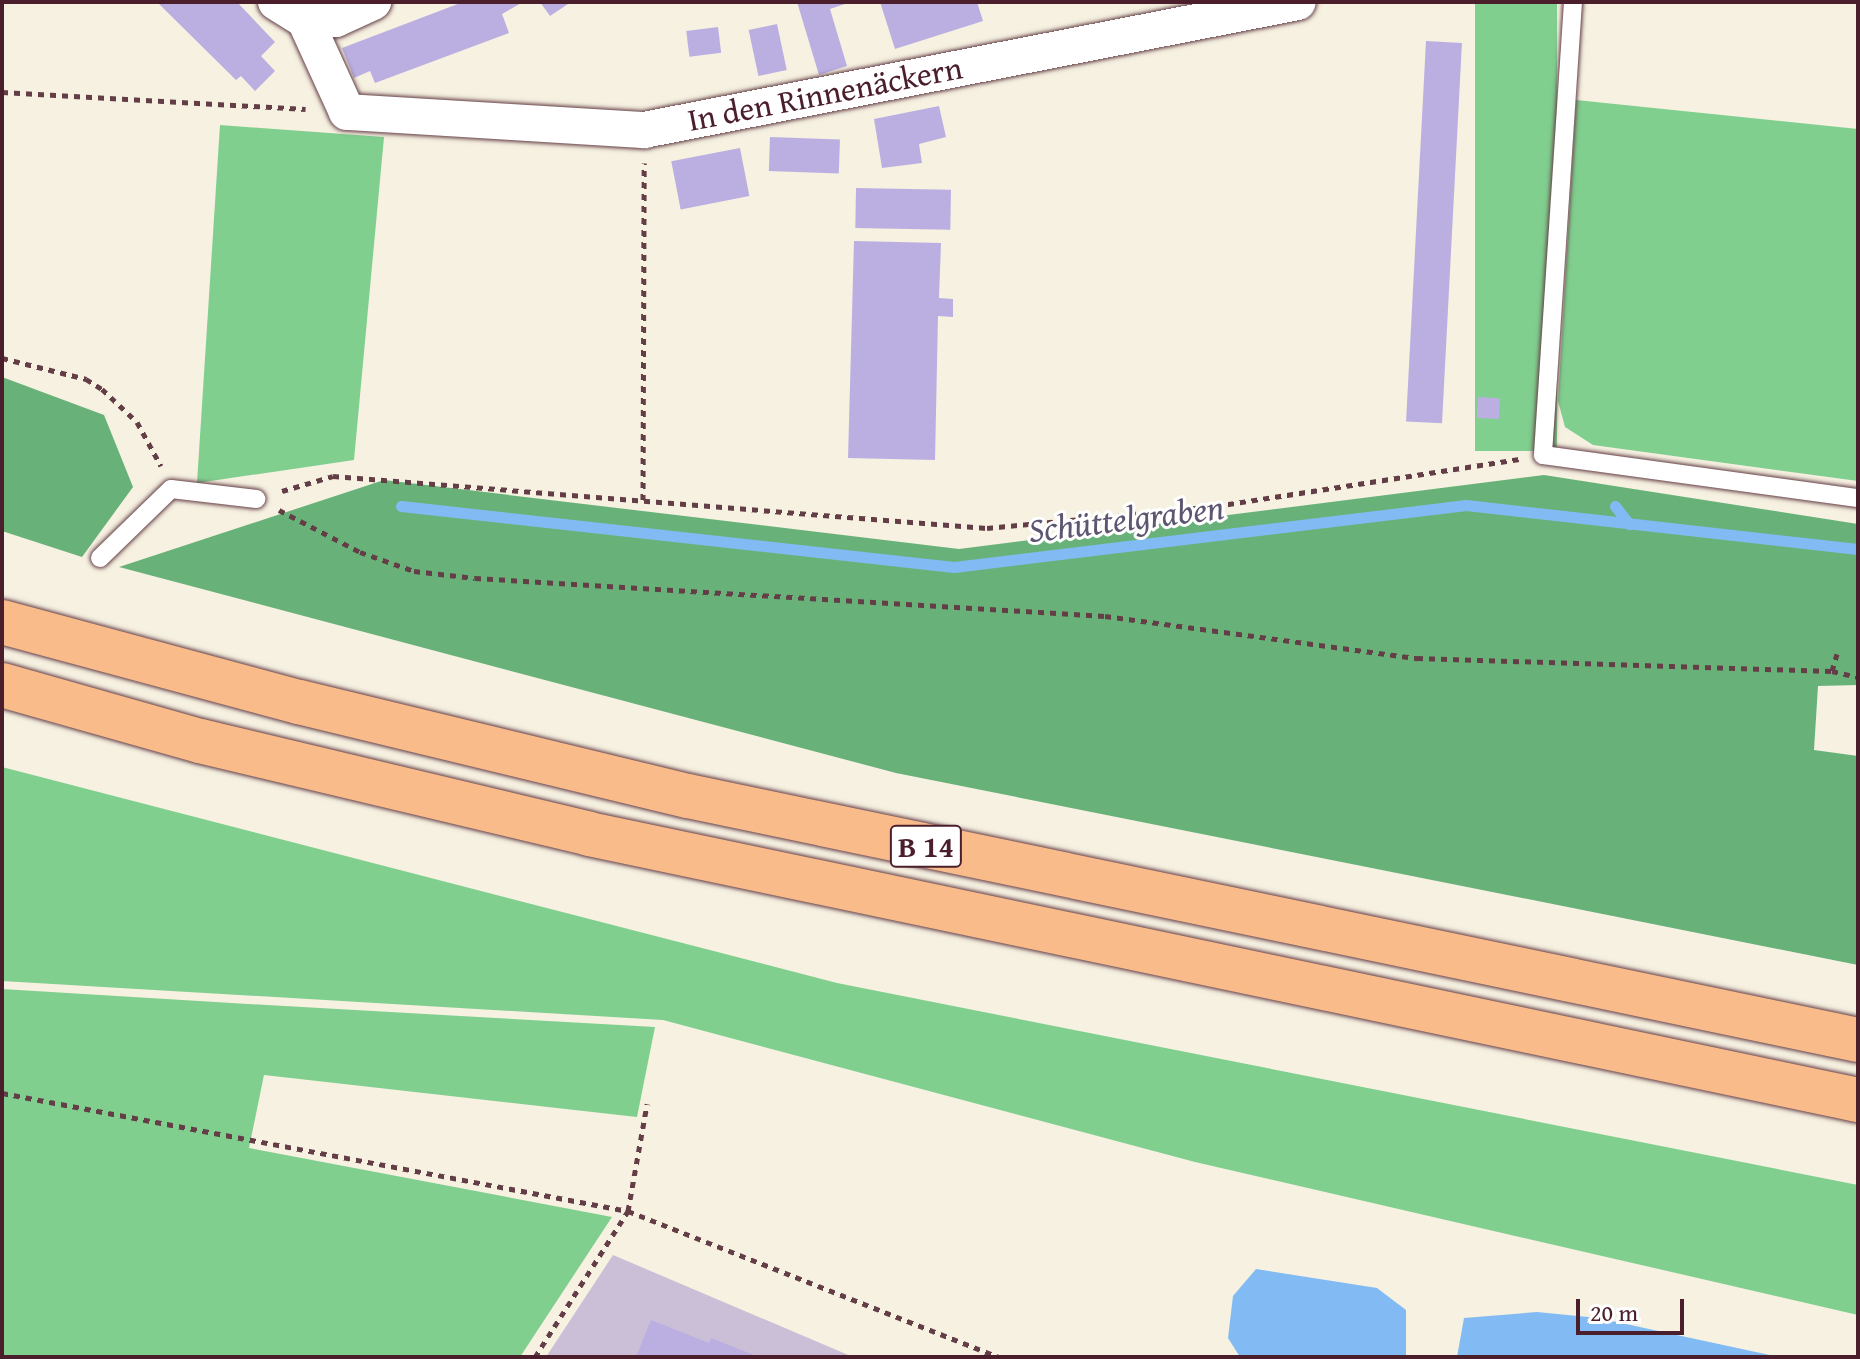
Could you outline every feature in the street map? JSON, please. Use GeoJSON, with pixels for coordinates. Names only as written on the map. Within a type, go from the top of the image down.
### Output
{"type":"FeatureCollection","features":[{"type":"Feature","properties":{"kind":"highway","name":"B 14"},"geometry":{"type":"LineString","coordinates":[[2,622],[238,686],[688,796],[1858,1040]]}},
{"type":"Feature","properties":{"kind":"highway","name":"B 14"},"geometry":{"type":"LineString","coordinates":[[2,685],[200,741],[589,834],[1858,1100]]}},
{"type":"Feature","properties":{"kind":"highway"},"geometry":{"type":"LineString","coordinates":[[2,695],[57,701]]}},
{"type":"Feature","properties":{"kind":"street"},"geometry":{"type":"LineString","coordinates":[[291,11],[336,19],[373,2]]}},
{"type":"Feature","properties":{"kind":"street","name":"In den Rinnenäckern"},"geometry":{"type":"LineString","coordinates":[[347,112],[644,130],[1298,2]]}},
{"type":"Feature","properties":{"kind":"street"},"geometry":{"type":"LineString","coordinates":[[291,11],[347,112]]}},
{"type":"Feature","properties":{"kind":"lane"},"geometry":{"type":"LineString","coordinates":[[1573,2],[1543,455],[1858,498]]}},
{"type":"Feature","properties":{"kind":"lane"},"geometry":{"type":"LineString","coordinates":[[100,558],[171,489],[256,499]]}},
{"type":"Feature","properties":{"kind":"path"},"geometry":{"type":"LineString","coordinates":[[2,92],[347,112]]}},
{"type":"Feature","properties":{"kind":"path"},"geometry":{"type":"LineString","coordinates":[[643,500],[644,130]]}},
{"type":"Feature","properties":{"kind":"path"},"geometry":{"type":"LineString","coordinates":[[2,358],[86,379],[109,394],[137,422],[171,489]]}},
{"type":"Feature","properties":{"kind":"path"},"geometry":{"type":"LineString","coordinates":[[256,499],[333,476],[987,528],[1216,506],[1543,455]]}},
{"type":"Feature","properties":{"kind":"path"},"geometry":{"type":"LineString","coordinates":[[256,499],[360,552],[414,571],[475,578],[1105,616],[1417,658],[1832,671],[1858,677]]}},
{"type":"Feature","properties":{"kind":"path"},"geometry":{"type":"LineString","coordinates":[[1832,671],[1837,654]]}},
{"type":"Feature","properties":{"kind":"path"},"geometry":{"type":"LineString","coordinates":[[2,1093],[628,1211],[998,1357]]}},
{"type":"Feature","properties":{"kind":"path"},"geometry":{"type":"LineString","coordinates":[[535,1357],[628,1211],[647,1104]]}},
{"type":"Feature","properties":{"kind":"shaded area"},"geometry":{"type":"Polygon","coordinates":[[[613,1255],[853,1357],[546,1357],[613,1255]]]}},
{"type":"Feature","properties":{"kind":"green space"},"geometry":{"type":"Polygon","coordinates":[[[1475,2],[1557,2],[1557,451],[1475,451],[1475,2]]]}},
{"type":"Feature","properties":{"kind":"green space"},"geometry":{"type":"Polygon","coordinates":[[[1576,100],[1858,129],[1858,481],[1593,445],[1565,427],[1558,401],[1576,100]]]}},
{"type":"Feature","properties":{"kind":"green space"},"geometry":{"type":"Polygon","coordinates":[[[220,125],[384,137],[354,460],[197,483],[220,125]]]}},
{"type":"Feature","properties":{"kind":"green space"},"geometry":{"type":"Polygon","coordinates":[[[2,377],[104,415],[133,487],[82,557],[2,531],[2,377]]]}},
{"type":"Feature","properties":{"kind":"green space"},"geometry":{"type":"Polygon","coordinates":[[[1544,475],[1858,524],[1858,685],[1818,686],[1814,750],[1858,756],[1858,965],[896,773],[119,567],[384,480],[959,549],[1544,475]]]}},
{"type":"Feature","properties":{"kind":"green space"},"geometry":{"type":"Polygon","coordinates":[[[2,767],[837,983],[1858,1185],[1858,1315],[1195,1162],[663,1020],[2,981],[2,767]]]}},
{"type":"Feature","properties":{"kind":"green space"},"geometry":{"type":"Polygon","coordinates":[[[2,989],[655,1027],[637,1117],[264,1075],[249,1148],[612,1217],[520,1357],[2,1357],[2,989]]]}},
{"type":"Feature","properties":{"kind":"water"},"geometry":{"type":"Polygon","coordinates":[[[1256,1269],[1377,1288],[1406,1310],[1406,1357],[1240,1357],[1228,1338],[1233,1296],[1256,1269]]]}},
{"type":"Feature","properties":{"kind":"water"},"geometry":{"type":"Polygon","coordinates":[[[1537,1312],[1598,1318],[1779,1357],[1457,1357],[1464,1318],[1537,1312]]]}},
{"type":"Feature","properties":{"kind":"building"},"geometry":{"type":"Polygon","coordinates":[[[157,2],[237,2],[275,42],[261,56],[275,71],[255,91],[241,76],[236,80],[157,2]]]}},
{"type":"Feature","properties":{"kind":"building"},"geometry":{"type":"Polygon","coordinates":[[[463,2],[523,2],[502,14],[509,33],[375,83],[370,71],[354,78],[342,48],[463,2]]]}},
{"type":"Feature","properties":{"kind":"building"},"geometry":{"type":"Polygon","coordinates":[[[540,2],[571,2],[550,16],[540,2]]]}},
{"type":"Feature","properties":{"kind":"building"},"geometry":{"type":"Polygon","coordinates":[[[797,2],[851,2],[830,9],[847,66],[819,75],[797,2]]]}},
{"type":"Feature","properties":{"kind":"building"},"geometry":{"type":"Polygon","coordinates":[[[880,2],[977,2],[983,21],[895,49],[880,2]]]}},
{"type":"Feature","properties":{"kind":"building"},"geometry":{"type":"Polygon","coordinates":[[[777,24],[787,70],[758,76],[749,30],[777,24]]]}},
{"type":"Feature","properties":{"kind":"building"},"geometry":{"type":"Polygon","coordinates":[[[718,27],[721,53],[689,57],[686,31],[718,27]]]}},
{"type":"Feature","properties":{"kind":"building"},"geometry":{"type":"Polygon","coordinates":[[[1426,41],[1462,43],[1442,423],[1406,421],[1426,41]]]}},
{"type":"Feature","properties":{"kind":"building"},"geometry":{"type":"Polygon","coordinates":[[[939,106],[946,137],[919,144],[922,163],[882,168],[874,119],[939,106]]]}},
{"type":"Feature","properties":{"kind":"building"},"geometry":{"type":"Polygon","coordinates":[[[770,137],[840,139],[839,173],[769,171],[770,137]]]}},
{"type":"Feature","properties":{"kind":"building"},"geometry":{"type":"Polygon","coordinates":[[[740,148],[749,196],[681,209],[671,161],[740,148]]]}},
{"type":"Feature","properties":{"kind":"building"},"geometry":{"type":"Polygon","coordinates":[[[856,188],[951,190],[950,230],[855,228],[856,188]]]}},
{"type":"Feature","properties":{"kind":"building"},"geometry":{"type":"Polygon","coordinates":[[[854,241],[941,243],[939,298],[953,299],[953,317],[938,316],[935,460],[848,458],[854,241]]]}},
{"type":"Feature","properties":{"kind":"building"},"geometry":{"type":"Polygon","coordinates":[[[1478,397],[1500,398],[1499,419],[1477,418],[1478,397]]]}},
{"type":"Feature","properties":{"kind":"building"},"geometry":{"type":"Polygon","coordinates":[[[651,1320],[709,1343],[711,1338],[759,1357],[636,1357],[651,1320]]]}},
{"type":"Feature","properties":{"kind":"waterway","name":"Schüttelgraben"},"geometry":{"type":"LineString","coordinates":[[401,506],[954,567],[1466,505],[1858,549]]}},
{"type":"Feature","properties":{"kind":"waterway"},"geometry":{"type":"LineString","coordinates":[[1615,506],[1629,524]]}}]}
